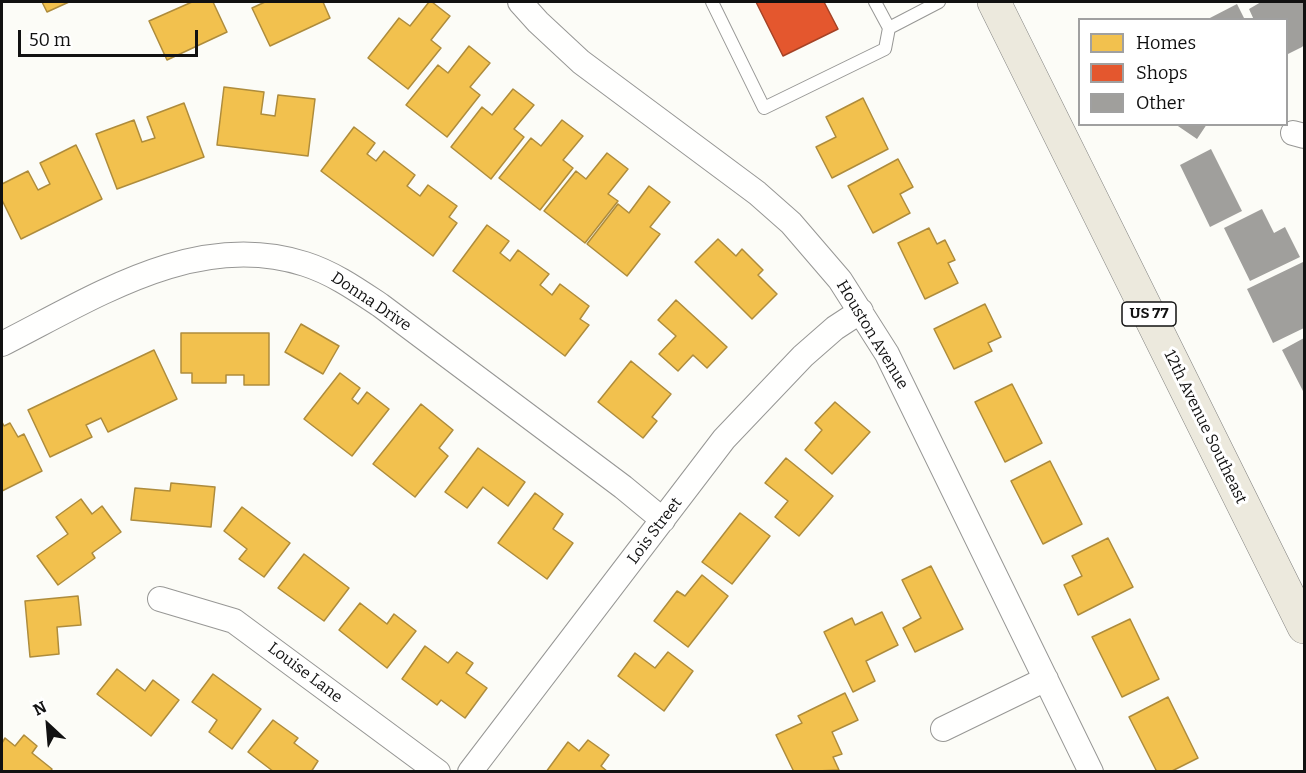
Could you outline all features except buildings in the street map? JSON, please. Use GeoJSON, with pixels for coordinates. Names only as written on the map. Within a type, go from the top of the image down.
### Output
{"type":"FeatureCollection","features":[{"type":"Feature","properties":{"kind":"main road","name":"12th Avenue Southeast"},"geometry":{"type":"LineString","coordinates":[[994,2],[1305,627]]}},
{"type":"Feature","properties":{"kind":"street","name":"Houston Avenue"},"geometry":{"type":"LineString","coordinates":[[520,2],[581,62],[757,193],[791,223],[840,280],[892,364],[1091,771]]}},
{"type":"Feature","properties":{"kind":"street","name":"Donna Drive"},"geometry":{"type":"LineString","coordinates":[[2,344],[156,269],[217,254],[237,253],[282,258],[323,271],[345,282],[380,305],[663,520]]}},
{"type":"Feature","properties":{"kind":"street","name":"Lois Street"},"geometry":{"type":"LineString","coordinates":[[470,771],[724,439],[767,393],[835,328],[861,311]]}},
{"type":"Feature","properties":{"kind":"street","name":"Louise Lane"},"geometry":{"type":"LineString","coordinates":[[160,599],[234,621],[438,771]]}},
{"type":"Feature","properties":{"kind":"street"},"geometry":{"type":"LineString","coordinates":[[943,729],[1046,679]]}},
{"type":"Feature","properties":{"kind":"lane"},"geometry":{"type":"LineString","coordinates":[[712,2],[764,108],[885,49],[889,28],[875,2]]}},
{"type":"Feature","properties":{"kind":"lane"},"geometry":{"type":"LineString","coordinates":[[889,28],[939,2]]}}]}
